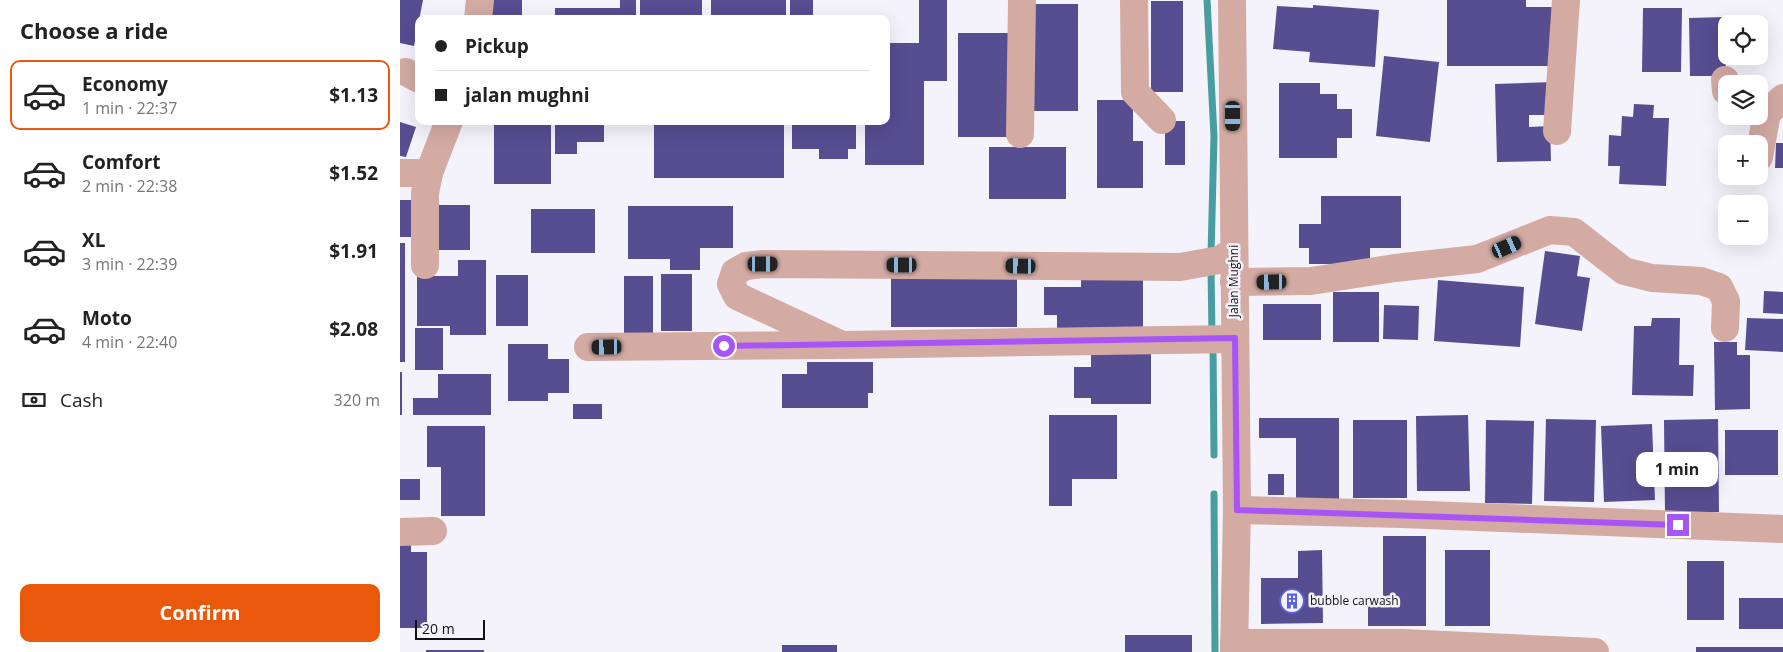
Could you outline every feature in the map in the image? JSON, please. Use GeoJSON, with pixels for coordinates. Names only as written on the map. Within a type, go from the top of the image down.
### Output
{"type":"FeatureCollection","features":[{"type":"Feature","properties":{"kind":"street"},"geometry":{"type":"LineString","coordinates":[[478,15],[480,0]]}},
{"type":"Feature","properties":{"kind":"street"},"geometry":{"type":"LineString","coordinates":[[1020,134],[1022,0]]}},
{"type":"Feature","properties":{"kind":"street"},"geometry":{"type":"LineString","coordinates":[[1134,0],[1135,92],[1162,120]]}},
{"type":"Feature","properties":{"kind":"street","name":"Jalan Mughni"},"geometry":{"type":"LineString","coordinates":[[1232,0],[1223,264],[1231,338],[1237,510],[1234,647]]}},
{"type":"Feature","properties":{"kind":"street"},"geometry":{"type":"LineString","coordinates":[[1557,131],[1566,0]]}},
{"type":"Feature","properties":{"kind":"street"},"geometry":{"type":"LineString","coordinates":[[1763,135],[1769,107]]}},
{"type":"Feature","properties":{"kind":"street"},"geometry":{"type":"LineString","coordinates":[[425,265],[426,193],[429,173],[447,125]]}},
{"type":"Feature","properties":{"kind":"street"},"geometry":{"type":"LineString","coordinates":[[400,173],[429,173]]}},
{"type":"Feature","properties":{"kind":"street"},"geometry":{"type":"LineString","coordinates":[[842,345],[736,296],[731,284],[735,272],[746,266],[763,264],[1180,267],[1223,264],[1311,281],[1477,258],[1537,234],[1550,230],[1561,230],[1574,232],[1624,271],[1652,278],[1701,281],[1720,287],[1726,301],[1724,328]]}},
{"type":"Feature","properties":{"kind":"street"},"geometry":{"type":"LineString","coordinates":[[588,348],[1231,338]]}},
{"type":"Feature","properties":{"kind":"street"},"geometry":{"type":"LineString","coordinates":[[1237,510],[1402,514],[1783,529]]}},
{"type":"Feature","properties":{"kind":"street"},"geometry":{"type":"LineString","coordinates":[[400,532],[433,531]]}},
{"type":"Feature","properties":{"kind":"street"},"geometry":{"type":"LineString","coordinates":[[1234,647],[1459,648],[1595,652]]}},
{"type":"Feature","properties":{"kind":"building"},"geometry":{"type":"Polygon","coordinates":[[[400,0],[423,0],[420,15],[415,15],[414,46],[400,43],[400,0]]]}},
{"type":"Feature","properties":{"kind":"building"},"geometry":{"type":"Polygon","coordinates":[[[489,0],[522,0],[522,15],[489,15],[489,0]]]}},
{"type":"Feature","properties":{"kind":"building"},"geometry":{"type":"Polygon","coordinates":[[[620,0],[636,0],[636,15],[555,15],[555,8],[620,8],[620,0]]]}},
{"type":"Feature","properties":{"kind":"building"},"geometry":{"type":"Polygon","coordinates":[[[640,0],[702,0],[702,15],[640,15],[640,0]]]}},
{"type":"Feature","properties":{"kind":"building"},"geometry":{"type":"Polygon","coordinates":[[[711,0],[786,0],[786,15],[711,15],[711,0]]]}},
{"type":"Feature","properties":{"kind":"building"},"geometry":{"type":"Polygon","coordinates":[[[790,0],[813,0],[813,15],[790,15],[790,0]]]}},
{"type":"Feature","properties":{"kind":"building"},"geometry":{"type":"Polygon","coordinates":[[[919,0],[947,0],[947,81],[924,81],[924,165],[865,165],[865,125],[890,125],[890,43],[919,43],[919,0]]]}},
{"type":"Feature","properties":{"kind":"building"},"geometry":{"type":"Polygon","coordinates":[[[1447,0],[1526,0],[1526,7],[1561,7],[1561,66],[1447,66],[1447,0]]]}},
{"type":"Feature","properties":{"kind":"building"},"geometry":{"type":"Polygon","coordinates":[[[1151,1],[1183,1],[1183,92],[1151,92],[1151,1]]]}},
{"type":"Feature","properties":{"kind":"building"},"geometry":{"type":"Polygon","coordinates":[[[1034,4],[1078,4],[1078,111],[1034,111],[1034,4]]]}},
{"type":"Feature","properties":{"kind":"building"},"geometry":{"type":"Polygon","coordinates":[[[1313,5],[1379,10],[1375,67],[1309,62],[1310,52],[1273,49],[1277,6],[1313,8],[1313,5]]]}},
{"type":"Feature","properties":{"kind":"building"},"geometry":{"type":"Polygon","coordinates":[[[1643,8],[1682,8],[1681,72],[1642,72],[1643,8]]]}},
{"type":"Feature","properties":{"kind":"building"},"geometry":{"type":"Polygon","coordinates":[[[1718,17],[1718,65],[1726,65],[1726,75],[1690,76],[1689,18],[1718,17]]]}},
{"type":"Feature","properties":{"kind":"building"},"geometry":{"type":"Polygon","coordinates":[[[958,33],[1010,33],[1010,137],[958,137],[958,33]]]}},
{"type":"Feature","properties":{"kind":"building"},"geometry":{"type":"Polygon","coordinates":[[[1384,56],[1439,62],[1430,142],[1376,136],[1384,56]]]}},
{"type":"Feature","properties":{"kind":"building"},"geometry":{"type":"Polygon","coordinates":[[[1554,82],[1555,115],[1529,115],[1529,127],[1550,126],[1551,161],[1497,162],[1495,84],[1554,82]]]}},
{"type":"Feature","properties":{"kind":"building"},"geometry":{"type":"Polygon","coordinates":[[[1279,83],[1320,83],[1320,94],[1337,94],[1337,109],[1352,109],[1352,138],[1337,138],[1337,158],[1279,158],[1279,83]]]}},
{"type":"Feature","properties":{"kind":"building"},"geometry":{"type":"Polygon","coordinates":[[[1097,100],[1133,100],[1133,141],[1143,141],[1143,188],[1097,188],[1097,100]]]}},
{"type":"Feature","properties":{"kind":"building"},"geometry":{"type":"Polygon","coordinates":[[[1634,104],[1654,105],[1653,118],[1669,118],[1666,186],[1619,184],[1620,166],[1608,166],[1609,135],[1621,136],[1622,116],[1633,117],[1634,104]]]}},
{"type":"Feature","properties":{"kind":"building"},"geometry":{"type":"Polygon","coordinates":[[[1165,121],[1185,121],[1185,165],[1165,165],[1165,121]]]}},
{"type":"Feature","properties":{"kind":"building"},"geometry":{"type":"Polygon","coordinates":[[[400,122],[416,127],[406,157],[400,156],[400,122]]]}},
{"type":"Feature","properties":{"kind":"building"},"geometry":{"type":"Polygon","coordinates":[[[494,125],[551,125],[551,184],[494,184],[494,125]]]}},
{"type":"Feature","properties":{"kind":"building"},"geometry":{"type":"Polygon","coordinates":[[[555,125],[604,125],[604,142],[577,142],[577,154],[555,154],[555,125]]]}},
{"type":"Feature","properties":{"kind":"building"},"geometry":{"type":"Polygon","coordinates":[[[654,125],[784,125],[784,178],[654,178],[654,125]]]}},
{"type":"Feature","properties":{"kind":"building"},"geometry":{"type":"Polygon","coordinates":[[[792,125],[856,125],[856,149],[848,149],[848,159],[819,159],[819,149],[792,149],[792,125]]]}},
{"type":"Feature","properties":{"kind":"building"},"geometry":{"type":"Polygon","coordinates":[[[1776,143],[1783,143],[1783,168],[1775,168],[1776,143]]]}},
{"type":"Feature","properties":{"kind":"building"},"geometry":{"type":"Polygon","coordinates":[[[989,147],[1066,147],[1066,199],[989,199],[989,147]]]}},
{"type":"Feature","properties":{"kind":"building"},"geometry":{"type":"Polygon","coordinates":[[[1321,196],[1401,196],[1401,248],[1370,248],[1370,264],[1309,264],[1309,248],[1299,248],[1299,224],[1321,224],[1321,196]]]}},
{"type":"Feature","properties":{"kind":"building"},"geometry":{"type":"Polygon","coordinates":[[[400,200],[415,200],[415,237],[400,237],[400,200]]]}},
{"type":"Feature","properties":{"kind":"building"},"geometry":{"type":"Polygon","coordinates":[[[435,205],[470,205],[470,250],[435,250],[435,205]]]}},
{"type":"Feature","properties":{"kind":"building"},"geometry":{"type":"Polygon","coordinates":[[[628,206],[733,206],[733,248],[700,248],[700,270],[670,270],[670,259],[628,259],[628,206]]]}},
{"type":"Feature","properties":{"kind":"building"},"geometry":{"type":"Polygon","coordinates":[[[531,209],[595,209],[595,253],[531,253],[531,209]]]}},
{"type":"Feature","properties":{"kind":"building"},"geometry":{"type":"Polygon","coordinates":[[[400,243],[405,243],[405,362],[400,362],[400,243]]]}},
{"type":"Feature","properties":{"kind":"building"},"geometry":{"type":"Polygon","coordinates":[[[1545,251],[1580,256],[1577,276],[1590,278],[1582,331],[1535,324],[1545,251]]]}},
{"type":"Feature","properties":{"kind":"building"},"geometry":{"type":"Polygon","coordinates":[[[458,260],[486,260],[486,335],[450,335],[450,326],[417,326],[417,276],[458,276],[458,260]]]}},
{"type":"Feature","properties":{"kind":"building"},"geometry":{"type":"Polygon","coordinates":[[[661,274],[692,274],[692,331],[661,331],[661,274]]]}},
{"type":"Feature","properties":{"kind":"building"},"geometry":{"type":"Polygon","coordinates":[[[496,275],[528,275],[528,326],[496,326],[496,275]]]}},
{"type":"Feature","properties":{"kind":"building"},"geometry":{"type":"Polygon","coordinates":[[[891,275],[1017,275],[1017,327],[891,327],[891,275]]]}},
{"type":"Feature","properties":{"kind":"building"},"geometry":{"type":"Polygon","coordinates":[[[624,276],[653,276],[653,333],[624,333],[624,276]]]}},
{"type":"Feature","properties":{"kind":"building"},"geometry":{"type":"Polygon","coordinates":[[[1081,276],[1143,276],[1143,329],[1057,329],[1057,315],[1044,315],[1044,287],[1081,287],[1081,276]]]}},
{"type":"Feature","properties":{"kind":"building"},"geometry":{"type":"Polygon","coordinates":[[[1438,280],[1524,287],[1520,347],[1434,341],[1438,280]]]}},
{"type":"Feature","properties":{"kind":"building"},"geometry":{"type":"Polygon","coordinates":[[[1764,291],[1783,292],[1783,314],[1763,313],[1764,291]]]}},
{"type":"Feature","properties":{"kind":"building"},"geometry":{"type":"Polygon","coordinates":[[[1333,292],[1379,292],[1379,342],[1333,342],[1333,292]]]}},
{"type":"Feature","properties":{"kind":"building"},"geometry":{"type":"Polygon","coordinates":[[[1263,304],[1321,304],[1321,340],[1263,340],[1263,304]]]}},
{"type":"Feature","properties":{"kind":"building"},"geometry":{"type":"Polygon","coordinates":[[[1384,305],[1419,306],[1418,340],[1383,339],[1384,305]]]}},
{"type":"Feature","properties":{"kind":"building"},"geometry":{"type":"Polygon","coordinates":[[[1652,318],[1680,318],[1679,365],[1694,365],[1693,396],[1632,395],[1634,326],[1651,326],[1652,318]]]}},
{"type":"Feature","properties":{"kind":"building"},"geometry":{"type":"Polygon","coordinates":[[[1747,318],[1783,319],[1783,352],[1745,350],[1747,318]]]}},
{"type":"Feature","properties":{"kind":"building"},"geometry":{"type":"Polygon","coordinates":[[[415,328],[443,328],[443,370],[415,370],[415,328]]]}},
{"type":"Feature","properties":{"kind":"building"},"geometry":{"type":"Polygon","coordinates":[[[1714,342],[1737,342],[1737,355],[1750,355],[1750,409],[1715,410],[1714,342]]]}},
{"type":"Feature","properties":{"kind":"building"},"geometry":{"type":"Polygon","coordinates":[[[508,344],[548,344],[548,359],[569,359],[569,393],[548,393],[548,401],[508,401],[508,344]]]}},
{"type":"Feature","properties":{"kind":"building"},"geometry":{"type":"Polygon","coordinates":[[[1091,348],[1151,348],[1151,404],[1091,404],[1091,398],[1074,398],[1074,367],[1091,367],[1091,348]]]}},
{"type":"Feature","properties":{"kind":"building"},"geometry":{"type":"Polygon","coordinates":[[[807,362],[873,362],[873,393],[868,393],[868,408],[782,408],[782,374],[807,374],[807,362]]]}},
{"type":"Feature","properties":{"kind":"building"},"geometry":{"type":"Polygon","coordinates":[[[400,372],[402,372],[402,415],[400,415],[400,372]]]}},
{"type":"Feature","properties":{"kind":"building"},"geometry":{"type":"Polygon","coordinates":[[[438,374],[491,374],[491,415],[413,415],[413,398],[438,398],[438,374]]]}},
{"type":"Feature","properties":{"kind":"building"},"geometry":{"type":"Polygon","coordinates":[[[573,404],[602,404],[602,419],[573,419],[573,404]]]}},
{"type":"Feature","properties":{"kind":"building"},"geometry":{"type":"Polygon","coordinates":[[[1049,415],[1117,415],[1117,479],[1072,479],[1072,506],[1049,506],[1049,415]]]}},
{"type":"Feature","properties":{"kind":"building"},"geometry":{"type":"Polygon","coordinates":[[[1468,415],[1470,491],[1417,491],[1416,416],[1468,415]]]}},
{"type":"Feature","properties":{"kind":"building"},"geometry":{"type":"Polygon","coordinates":[[[1259,418],[1339,418],[1339,501],[1296,501],[1296,438],[1259,438],[1259,418]]]}},
{"type":"Feature","properties":{"kind":"building"},"geometry":{"type":"Polygon","coordinates":[[[1546,419],[1596,420],[1594,502],[1544,501],[1546,419]]]}},
{"type":"Feature","properties":{"kind":"building"},"geometry":{"type":"Polygon","coordinates":[[[1718,419],[1719,512],[1665,513],[1664,420],[1718,419]]]}},
{"type":"Feature","properties":{"kind":"building"},"geometry":{"type":"Polygon","coordinates":[[[1353,420],[1407,420],[1407,498],[1353,498],[1353,420]]]}},
{"type":"Feature","properties":{"kind":"building"},"geometry":{"type":"Polygon","coordinates":[[[1486,420],[1534,421],[1532,504],[1485,503],[1486,420]]]}},
{"type":"Feature","properties":{"kind":"building"},"geometry":{"type":"Polygon","coordinates":[[[1652,424],[1655,500],[1604,502],[1601,426],[1652,424]]]}},
{"type":"Feature","properties":{"kind":"building"},"geometry":{"type":"Polygon","coordinates":[[[427,426],[485,426],[485,516],[441,516],[441,467],[427,467],[427,426]]]}},
{"type":"Feature","properties":{"kind":"building"},"geometry":{"type":"Polygon","coordinates":[[[1725,430],[1778,430],[1778,475],[1725,475],[1725,430]]]}},
{"type":"Feature","properties":{"kind":"building"},"geometry":{"type":"Polygon","coordinates":[[[1268,474],[1284,474],[1284,495],[1268,495],[1268,474]]]}},
{"type":"Feature","properties":{"kind":"building"},"geometry":{"type":"Polygon","coordinates":[[[400,479],[420,479],[420,500],[400,500],[400,479]]]}},
{"type":"Feature","properties":{"kind":"building"},"geometry":{"type":"Polygon","coordinates":[[[1383,536],[1426,536],[1426,626],[1368,626],[1368,599],[1383,599],[1383,536]]]}},
{"type":"Feature","properties":{"kind":"building"},"geometry":{"type":"Polygon","coordinates":[[[400,539],[411,539],[411,552],[427,552],[427,628],[400,628],[400,539]]]}},
{"type":"Feature","properties":{"kind":"building","name":"bubble carwash"},"geometry":{"type":"Polygon","coordinates":[[[1322,550],[1323,623],[1261,624],[1261,578],[1298,578],[1298,551],[1322,550]]]}},
{"type":"Feature","properties":{"kind":"building"},"geometry":{"type":"Polygon","coordinates":[[[1445,550],[1490,550],[1490,626],[1445,626],[1445,550]]]}},
{"type":"Feature","properties":{"kind":"building"},"geometry":{"type":"Polygon","coordinates":[[[1687,561],[1724,561],[1724,620],[1687,620],[1687,561]]]}},
{"type":"Feature","properties":{"kind":"building"},"geometry":{"type":"Polygon","coordinates":[[[1739,598],[1783,598],[1783,629],[1739,629],[1739,598]]]}},
{"type":"Feature","properties":{"kind":"building"},"geometry":{"type":"Polygon","coordinates":[[[1125,635],[1192,635],[1192,652],[1125,652],[1125,635]]]}},
{"type":"Feature","properties":{"kind":"building"},"geometry":{"type":"Polygon","coordinates":[[[782,645],[837,645],[837,652],[782,652],[782,645]]]}},
{"type":"Feature","properties":{"kind":"building"},"geometry":{"type":"Polygon","coordinates":[[[1696,647],[1783,647],[1783,652],[1696,652],[1696,647]]]}},
{"type":"Feature","properties":{"kind":"building"},"geometry":{"type":"Polygon","coordinates":[[[426,650],[484,650],[484,652],[426,652],[426,650]]]}},
{"type":"Feature","properties":{"kind":"waterway"},"geometry":{"type":"LineString","coordinates":[[1207,0],[1214,136],[1211,255]]}},
{"type":"Feature","properties":{"kind":"waterway"},"geometry":{"type":"LineString","coordinates":[[1211,268],[1212,335]]}},
{"type":"Feature","properties":{"kind":"waterway"},"geometry":{"type":"LineString","coordinates":[[1213,346],[1214,455]]}},
{"type":"Feature","properties":{"kind":"waterway"},"geometry":{"type":"LineString","coordinates":[[1214,494],[1215,652]]}},
{"type":"Feature","properties":{"kind":"place","name":"bubble carwash"},"geometry":{"type":"Point","coordinates":[1292,601]}},
{"type":"Feature","properties":{"kind":"route"},"geometry":{"type":"LineString","coordinates":[[724,346],[1235,338],[1237,510],[1402,514],[1678,525]]}}]}
